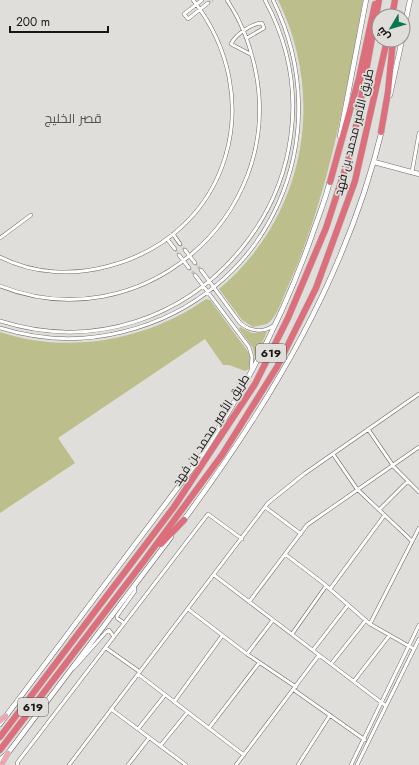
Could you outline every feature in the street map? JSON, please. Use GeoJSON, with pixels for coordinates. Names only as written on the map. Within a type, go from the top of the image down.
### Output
{"type":"FeatureCollection","features":[{"type":"Feature","properties":{"kind":"highway"},"geometry":{"type":"LineString","coordinates":[[330,182],[359,78],[376,0]]}},
{"type":"Feature","properties":{"kind":"highway","name":"طريق الأمير محمد بن فهد"},"geometry":{"type":"LineString","coordinates":[[0,737],[174,507],[207,460],[255,384],[288,318],[326,228],[352,148],[379,0]]}},
{"type":"Feature","properties":{"kind":"highway","name":"طريق الأمير محمد بن فهد"},"geometry":{"type":"LineString","coordinates":[[0,750],[150,554],[230,443],[277,367],[316,288],[355,182],[385,48]]}},
{"type":"Feature","properties":{"kind":"highway"},"geometry":{"type":"LineString","coordinates":[[381,132],[388,92],[392,48]]}},
{"type":"Feature","properties":{"kind":"highway"},"geometry":{"type":"LineString","coordinates":[[150,554],[156,550],[184,520]]}},
{"type":"Feature","properties":{"kind":"main road"},"geometry":{"type":"LineString","coordinates":[[0,722],[197,462],[223,422],[250,375],[275,324],[307,250],[330,182],[348,101],[366,0]]}},
{"type":"Feature","properties":{"kind":"main road"},"geometry":{"type":"LineString","coordinates":[[1,765],[8,753],[184,520],[251,426],[296,349],[319,304],[346,243],[374,162],[400,48]]}},
{"type":"Feature","properties":{"kind":"main road"},"geometry":{"type":"LineString","coordinates":[[374,162],[419,174]]}},
{"type":"Feature","properties":{"kind":"main road"},"geometry":{"type":"LineString","coordinates":[[0,760],[8,753]]}},
{"type":"Feature","properties":{"kind":"street"},"geometry":{"type":"LineString","coordinates":[[0,257],[37,270],[65,273],[90,271],[127,261],[153,249],[173,234],[194,214],[211,190],[226,158],[231,131],[232,94],[228,72],[221,48],[213,30],[193,0]]}},
{"type":"Feature","properties":{"kind":"street"},"geometry":{"type":"LineString","coordinates":[[202,0],[184,14],[188,19],[208,4]]}},
{"type":"Feature","properties":{"kind":"street"},"geometry":{"type":"LineString","coordinates":[[0,286],[21,293],[46,298],[64,299],[94,298],[124,291],[148,282],[184,261],[208,239],[225,220],[240,195],[252,166],[258,136],[260,114],[258,82],[252,55],[244,31],[227,0]]}},
{"type":"Feature","properties":{"kind":"street"},"geometry":{"type":"LineString","coordinates":[[0,321],[31,328],[63,332],[110,328],[134,322],[161,312],[183,301],[204,287],[235,258],[263,220],[278,187],[288,153],[292,114],[290,77],[278,28],[265,0]]}},
{"type":"Feature","properties":{"kind":"street"},"geometry":{"type":"LineString","coordinates":[[0,328],[30,335],[63,338],[111,335],[136,329],[164,318],[186,307],[208,292],[240,263],[268,224],[285,190],[295,154],[299,114],[297,76],[288,38],[273,0]]}},
{"type":"Feature","properties":{"kind":"street"},"geometry":{"type":"LineString","coordinates":[[247,38],[264,28],[262,23],[257,23],[244,31],[233,40],[231,44],[252,55]]}},
{"type":"Feature","properties":{"kind":"street"},"geometry":{"type":"LineString","coordinates":[[412,172],[419,133]]}},
{"type":"Feature","properties":{"kind":"street"},"geometry":{"type":"LineString","coordinates":[[0,238],[31,215]]}},
{"type":"Feature","properties":{"kind":"street"},"geometry":{"type":"LineString","coordinates":[[173,234],[180,244]]}},
{"type":"Feature","properties":{"kind":"street"},"geometry":{"type":"LineString","coordinates":[[167,239],[175,249]]}},
{"type":"Feature","properties":{"kind":"street"},"geometry":{"type":"LineString","coordinates":[[185,250],[195,263]]}},
{"type":"Feature","properties":{"kind":"street"},"geometry":{"type":"LineString","coordinates":[[179,255],[189,268]]}},
{"type":"Feature","properties":{"kind":"street"},"geometry":{"type":"LineString","coordinates":[[200,270],[240,323],[246,328],[257,330],[269,329],[275,324]]}},
{"type":"Feature","properties":{"kind":"street"},"geometry":{"type":"LineString","coordinates":[[195,275],[249,347],[252,357],[250,375]]}},
{"type":"Feature","properties":{"kind":"street"},"geometry":{"type":"LineString","coordinates":[[69,765],[265,507],[283,490],[419,394]]}},
{"type":"Feature","properties":{"kind":"street"},"geometry":{"type":"LineString","coordinates":[[368,429],[393,465],[419,492]]}},
{"type":"Feature","properties":{"kind":"street"},"geometry":{"type":"LineString","coordinates":[[249,602],[307,525],[419,448]]}},
{"type":"Feature","properties":{"kind":"street"},"geometry":{"type":"LineString","coordinates":[[333,454],[357,490],[412,541]]}},
{"type":"Feature","properties":{"kind":"street"},"geometry":{"type":"LineString","coordinates":[[379,510],[408,482]]}},
{"type":"Feature","properties":{"kind":"street"},"geometry":{"type":"LineString","coordinates":[[265,507],[301,534]]}},
{"type":"Feature","properties":{"kind":"street"},"geometry":{"type":"LineString","coordinates":[[18,765],[17,764],[208,514],[242,539]]}},
{"type":"Feature","properties":{"kind":"street"},"geometry":{"type":"LineString","coordinates":[[330,589],[384,516]]}},
{"type":"Feature","properties":{"kind":"street"},"geometry":{"type":"LineString","coordinates":[[370,624],[419,528]]}},
{"type":"Feature","properties":{"kind":"street"},"geometry":{"type":"LineString","coordinates":[[285,554],[330,589],[370,624],[414,649]]}},
{"type":"Feature","properties":{"kind":"street"},"geometry":{"type":"LineString","coordinates":[[214,575],[386,706]]}},
{"type":"Feature","properties":{"kind":"street"},"geometry":{"type":"LineString","coordinates":[[124,623],[117,616],[135,591],[134,586]]}},
{"type":"Feature","properties":{"kind":"street"},"geometry":{"type":"LineString","coordinates":[[292,634],[326,586]]}},
{"type":"Feature","properties":{"kind":"street"},"geometry":{"type":"LineString","coordinates":[[313,650],[348,604]]}},
{"type":"Feature","properties":{"kind":"street"},"geometry":{"type":"LineString","coordinates":[[188,609],[222,636],[368,742]]}},
{"type":"Feature","properties":{"kind":"street"},"geometry":{"type":"LineString","coordinates":[[247,654],[273,620]]}},
{"type":"Feature","properties":{"kind":"street"},"geometry":{"type":"LineString","coordinates":[[332,664],[366,620]]}},
{"type":"Feature","properties":{"kind":"street"},"geometry":{"type":"LineString","coordinates":[[351,765],[419,626]]}},
{"type":"Feature","properties":{"kind":"street"},"geometry":{"type":"LineString","coordinates":[[71,670],[89,653],[106,632],[109,630],[114,637]]}},
{"type":"Feature","properties":{"kind":"street"},"geometry":{"type":"LineString","coordinates":[[174,702],[222,636]]}},
{"type":"Feature","properties":{"kind":"street"},"geometry":{"type":"LineString","coordinates":[[354,681],[389,636]]}},
{"type":"Feature","properties":{"kind":"street"},"geometry":{"type":"LineString","coordinates":[[357,765],[419,639]]}},
{"type":"Feature","properties":{"kind":"street"},"geometry":{"type":"LineString","coordinates":[[106,648],[139,673],[165,696],[244,755]]}},
{"type":"Feature","properties":{"kind":"street"},"geometry":{"type":"LineString","coordinates":[[237,765],[319,655]]}},
{"type":"Feature","properties":{"kind":"street"},"geometry":{"type":"LineString","coordinates":[[209,728],[259,663]]}},
{"type":"Feature","properties":{"kind":"street"},"geometry":{"type":"LineString","coordinates":[[138,729],[165,696]]}},
{"type":"Feature","properties":{"kind":"street"},"geometry":{"type":"LineString","coordinates":[[111,709],[183,764]]}},
{"type":"Feature","properties":{"kind":"street"},"geometry":{"type":"LineString","coordinates":[[160,746],[187,713]]}},
{"type":"Feature","properties":{"kind":"street"},"geometry":{"type":"LineString","coordinates":[[298,765],[330,715]]}},
{"type":"Feature","properties":{"kind":"street"},"geometry":{"type":"LineString","coordinates":[[128,765],[149,738]]}},
{"type":"Feature","properties":{"kind":"green space"},"geometry":{"type":"Polygon","coordinates":[[[278,0],[363,0],[334,148],[313,221],[301,256],[276,313],[267,324],[253,327],[242,320],[219,289],[248,260],[271,228],[288,192],[299,155],[303,116],[301,77],[293,38],[278,0]]]}},
{"type":"Feature","properties":{"kind":"green space"},"geometry":{"type":"Polygon","coordinates":[[[206,299],[210,300],[249,353],[249,369],[245,371],[229,365],[223,365],[205,339],[58,438],[75,463],[0,513],[0,332],[26,339],[53,342],[107,340],[134,334],[159,325],[206,299]]]}},
{"type":"Feature","properties":{"kind":"green space"},"geometry":{"type":"Polygon","coordinates":[[[240,327],[252,333],[267,332],[255,358],[253,348],[239,329],[240,327]]]}},
{"type":"Feature","properties":{"kind":"tunnel"},"geometry":{"type":"LineString","coordinates":[[208,3],[213,0]]}},
{"type":"Feature","properties":{"kind":"tunnel"},"geometry":{"type":"LineString","coordinates":[[180,244],[185,250]]}},
{"type":"Feature","properties":{"kind":"tunnel"},"geometry":{"type":"LineString","coordinates":[[175,249],[179,255]]}},
{"type":"Feature","properties":{"kind":"tunnel"},"geometry":{"type":"LineString","coordinates":[[195,263],[201,270]]}},
{"type":"Feature","properties":{"kind":"tunnel"},"geometry":{"type":"LineString","coordinates":[[189,268],[195,275]]}},
{"type":"Feature","properties":{"kind":"district","name":"قصر الخليج"},"geometry":{"type":"Point","coordinates":[73,118]}}]}
